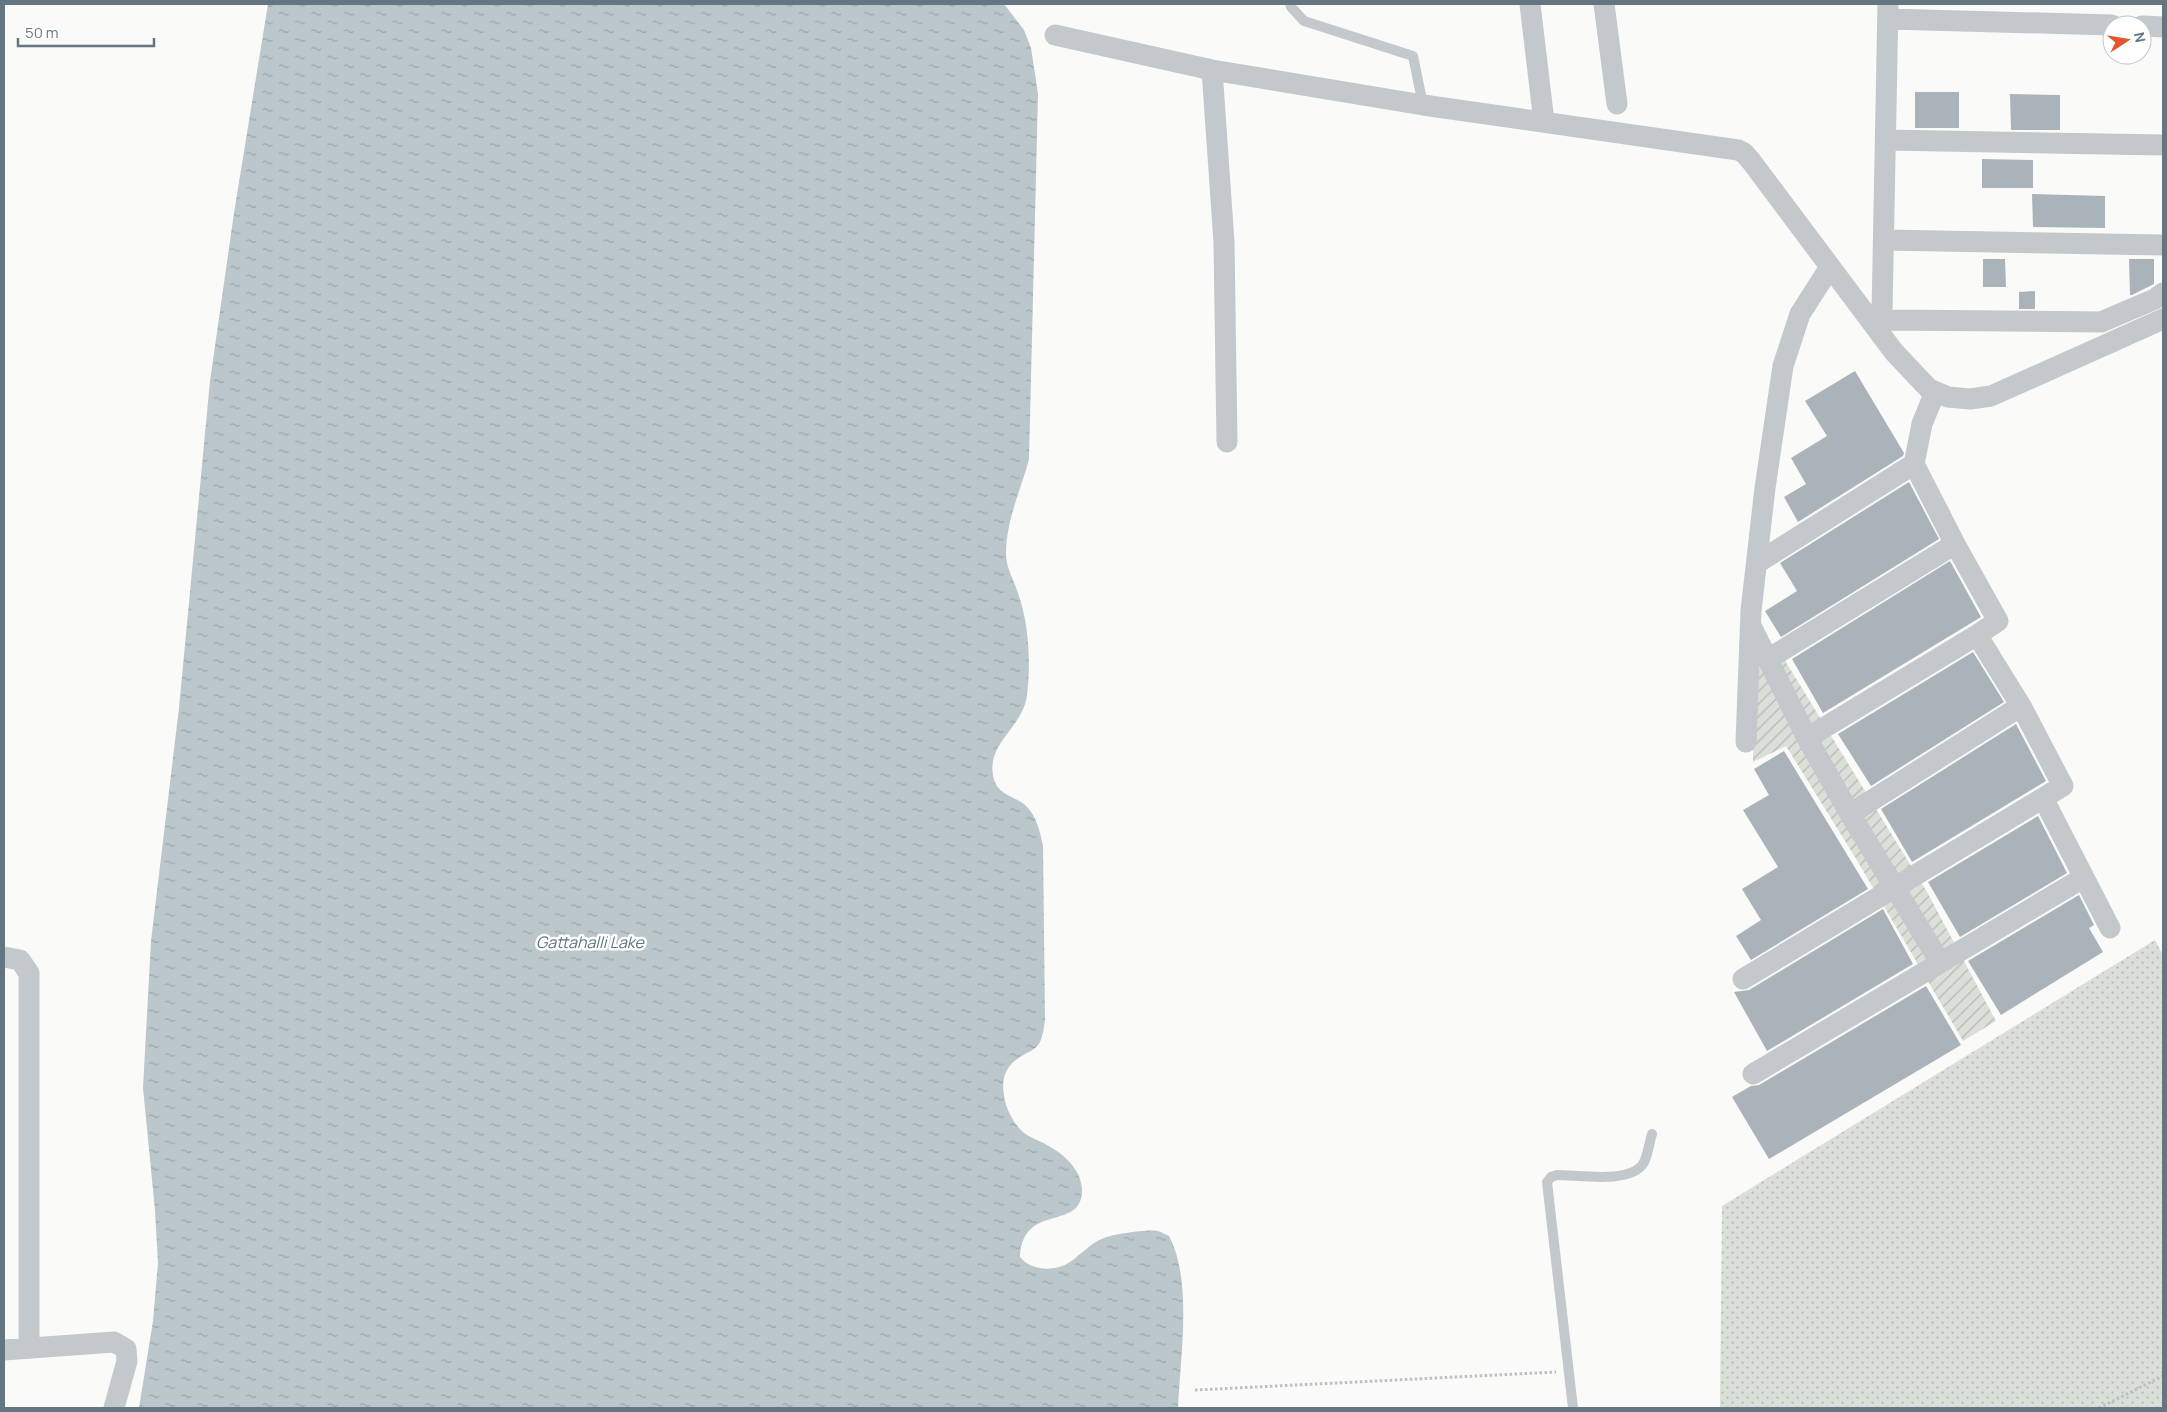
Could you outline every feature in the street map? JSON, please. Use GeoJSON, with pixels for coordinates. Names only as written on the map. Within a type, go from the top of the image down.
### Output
{"type":"FeatureCollection","features":[{"type":"Feature","properties":{"kind":"street"},"geometry":{"type":"LineString","coordinates":[[1530,4],[1544,122]]}},
{"type":"Feature","properties":{"kind":"street"},"geometry":{"type":"LineString","coordinates":[[1604,4],[1617,104]]}},
{"type":"Feature","properties":{"kind":"street"},"geometry":{"type":"LineString","coordinates":[[2102,24],[1888,11],[1882,312],[1887,320],[2101,322],[2155,300],[2163,293]]}},
{"type":"Feature","properties":{"kind":"street"},"geometry":{"type":"LineString","coordinates":[[1055,35],[1212,70],[1423,105],[1738,150],[1744,153],[1894,352],[1929,388],[1932,401],[1922,424],[1914,464],[1955,544],[1998,621],[1807,738]]}},
{"type":"Feature","properties":{"kind":"street"},"geometry":{"type":"LineString","coordinates":[[1212,70],[1224,242],[1228,442]]}},
{"type":"Feature","properties":{"kind":"street"},"geometry":{"type":"LineString","coordinates":[[1886,140],[2163,145]]}},
{"type":"Feature","properties":{"kind":"street"},"geometry":{"type":"LineString","coordinates":[[1884,240],[2163,245]]}},
{"type":"Feature","properties":{"kind":"street"},"geometry":{"type":"LineString","coordinates":[[1746,742],[1751,625],[1756,563],[1783,366],[1800,314],[1830,267]]}},
{"type":"Feature","properties":{"kind":"street"},"geometry":{"type":"LineString","coordinates":[[1932,401],[1948,398],[1970,400],[1991,396],[2163,319]]}},
{"type":"Feature","properties":{"kind":"street"},"geometry":{"type":"LineString","coordinates":[[1756,563],[1914,464]]}},
{"type":"Feature","properties":{"kind":"street"},"geometry":{"type":"LineString","coordinates":[[1768,659],[1955,544]]}},
{"type":"Feature","properties":{"kind":"street"},"geometry":{"type":"LineString","coordinates":[[1751,625],[1807,738],[1850,814],[1940,962]]}},
{"type":"Feature","properties":{"kind":"street"},"geometry":{"type":"LineString","coordinates":[[1743,979],[1894,886],[2063,786],[2021,706],[1977,635]]}},
{"type":"Feature","properties":{"kind":"street"},"geometry":{"type":"LineString","coordinates":[[1850,814],[2021,706]]}},
{"type":"Feature","properties":{"kind":"street"},"geometry":{"type":"LineString","coordinates":[[2043,798],[2110,928]]}},
{"type":"Feature","properties":{"kind":"street"},"geometry":{"type":"LineString","coordinates":[[1753,1074],[2083,878]]}},
{"type":"Feature","properties":{"kind":"street"},"geometry":{"type":"LineString","coordinates":[[4,957],[20,960],[29,973],[29,1348]]}},
{"type":"Feature","properties":{"kind":"street"},"geometry":{"type":"LineString","coordinates":[[4,1350],[114,1342],[126,1349],[127,1361],[114,1408]]}},
{"type":"Feature","properties":{"kind":"lane"},"geometry":{"type":"LineString","coordinates":[[1290,4],[1290,8],[1304,21],[1413,56],[1423,105]]}},
{"type":"Feature","properties":{"kind":"lane"},"geometry":{"type":"LineString","coordinates":[[1573,1408],[1547,1182],[1551,1177],[1557,1175],[1619,1177],[1634,1172],[1644,1163],[1652,1134]]}},
{"type":"Feature","properties":{"kind":"path"},"geometry":{"type":"LineString","coordinates":[[1195,1390],[1569,1372]]}},
{"type":"Feature","properties":{"kind":"path"},"geometry":{"type":"LineString","coordinates":[[2099,1408],[2163,1376]]}},
{"type":"Feature","properties":{"kind":"shaded area"},"geometry":{"type":"Polygon","coordinates":[[[1784,659],[1927,892],[1996,1021],[1963,1041],[1855,857],[1786,746],[1753,762],[1754,670],[1784,659]]]}},
{"type":"Feature","properties":{"kind":"shaded area"},"geometry":{"type":"Polygon","coordinates":[[[2155,940],[2163,955],[2163,1408],[1720,1408],[1722,1206],[2155,940]]]}},
{"type":"Feature","properties":{"kind":"water","name":"Gattahalli Lake"},"geometry":{"type":"Polygon","coordinates":[[[268,4],[1004,4],[1024,30],[1031,48],[1038,94],[1029,459],[1008,529],[1006,559],[1025,618],[1029,670],[1024,707],[999,746],[994,756],[992,767],[996,785],[1007,795],[1021,802],[1029,809],[1041,835],[1043,846],[1045,1020],[1039,1044],[1013,1063],[1006,1073],[1003,1086],[1006,1105],[1018,1126],[1026,1134],[1048,1145],[1068,1160],[1078,1174],[1082,1189],[1080,1202],[1073,1210],[1064,1215],[1041,1222],[1031,1229],[1024,1240],[1020,1257],[1030,1265],[1050,1269],[1070,1262],[1094,1243],[1109,1236],[1131,1232],[1158,1231],[1169,1236],[1181,1275],[1183,1297],[1178,1408],[139,1408],[153,1321],[158,1263],[155,1210],[143,1088],[151,941],[179,708],[210,381],[234,213],[268,4]]]}},
{"type":"Feature","properties":{"kind":"building"},"geometry":{"type":"Polygon","coordinates":[[[1915,92],[1959,92],[1959,128],[1915,128],[1915,92]]]}},
{"type":"Feature","properties":{"kind":"building"},"geometry":{"type":"Polygon","coordinates":[[[2010,94],[2060,95],[2060,130],[2011,130],[2010,94]]]}},
{"type":"Feature","properties":{"kind":"building"},"geometry":{"type":"Polygon","coordinates":[[[1982,159],[2033,160],[2033,188],[1982,188],[1982,159]]]}},
{"type":"Feature","properties":{"kind":"building"},"geometry":{"type":"Polygon","coordinates":[[[2032,194],[2105,196],[2105,228],[2033,227],[2032,194]]]}},
{"type":"Feature","properties":{"kind":"building"},"geometry":{"type":"Polygon","coordinates":[[[1983,259],[2005,259],[2006,287],[1983,287],[1983,259]]]}},
{"type":"Feature","properties":{"kind":"building"},"geometry":{"type":"Polygon","coordinates":[[[2129,259],[2154,259],[2154,284],[2132,295],[2130,295],[2129,259]]]}},
{"type":"Feature","properties":{"kind":"building"},"geometry":{"type":"Polygon","coordinates":[[[2035,291],[2035,309],[2019,309],[2019,292],[2035,291]]]}},
{"type":"Feature","properties":{"kind":"building"},"geometry":{"type":"Polygon","coordinates":[[[1855,371],[1904,453],[1903,456],[1798,522],[1784,497],[1806,484],[1791,458],[1827,436],[1805,401],[1855,371]]]}},
{"type":"Feature","properties":{"kind":"building"},"geometry":{"type":"Polygon","coordinates":[[[1909,482],[1939,539],[1781,637],[1765,611],[1797,591],[1780,563],[1909,482]]]}},
{"type":"Feature","properties":{"kind":"building"},"geometry":{"type":"Polygon","coordinates":[[[1950,561],[1981,617],[1823,713],[1792,659],[1950,561]]]}},
{"type":"Feature","properties":{"kind":"building"},"geometry":{"type":"Polygon","coordinates":[[[1973,652],[2004,702],[1871,786],[1838,734],[1973,652]]]}},
{"type":"Feature","properties":{"kind":"building"},"geometry":{"type":"Polygon","coordinates":[[[2016,724],[2046,781],[1912,862],[1881,809],[2016,724]]]}},
{"type":"Feature","properties":{"kind":"building"},"geometry":{"type":"Polygon","coordinates":[[[1784,751],[1868,889],[1751,960],[1736,936],[1761,920],[1742,889],[1778,867],[1743,810],[1769,795],[1754,769],[1784,751]]]}},
{"type":"Feature","properties":{"kind":"building"},"geometry":{"type":"Polygon","coordinates":[[[2038,816],[2067,873],[1960,937],[1928,882],[2038,816]]]}},
{"type":"Feature","properties":{"kind":"building"},"geometry":{"type":"Polygon","coordinates":[[[2079,895],[2094,925],[2089,928],[2103,952],[2001,1015],[1968,961],[2079,895]]]}},
{"type":"Feature","properties":{"kind":"building"},"geometry":{"type":"Polygon","coordinates":[[[1883,909],[1913,964],[1767,1051],[1734,992],[1749,990],[1883,909]]]}},
{"type":"Feature","properties":{"kind":"building"},"geometry":{"type":"Polygon","coordinates":[[[1926,986],[1961,1045],[1769,1159],[1732,1097],[1751,1086],[1759,1085],[1926,986]]]}}]}
